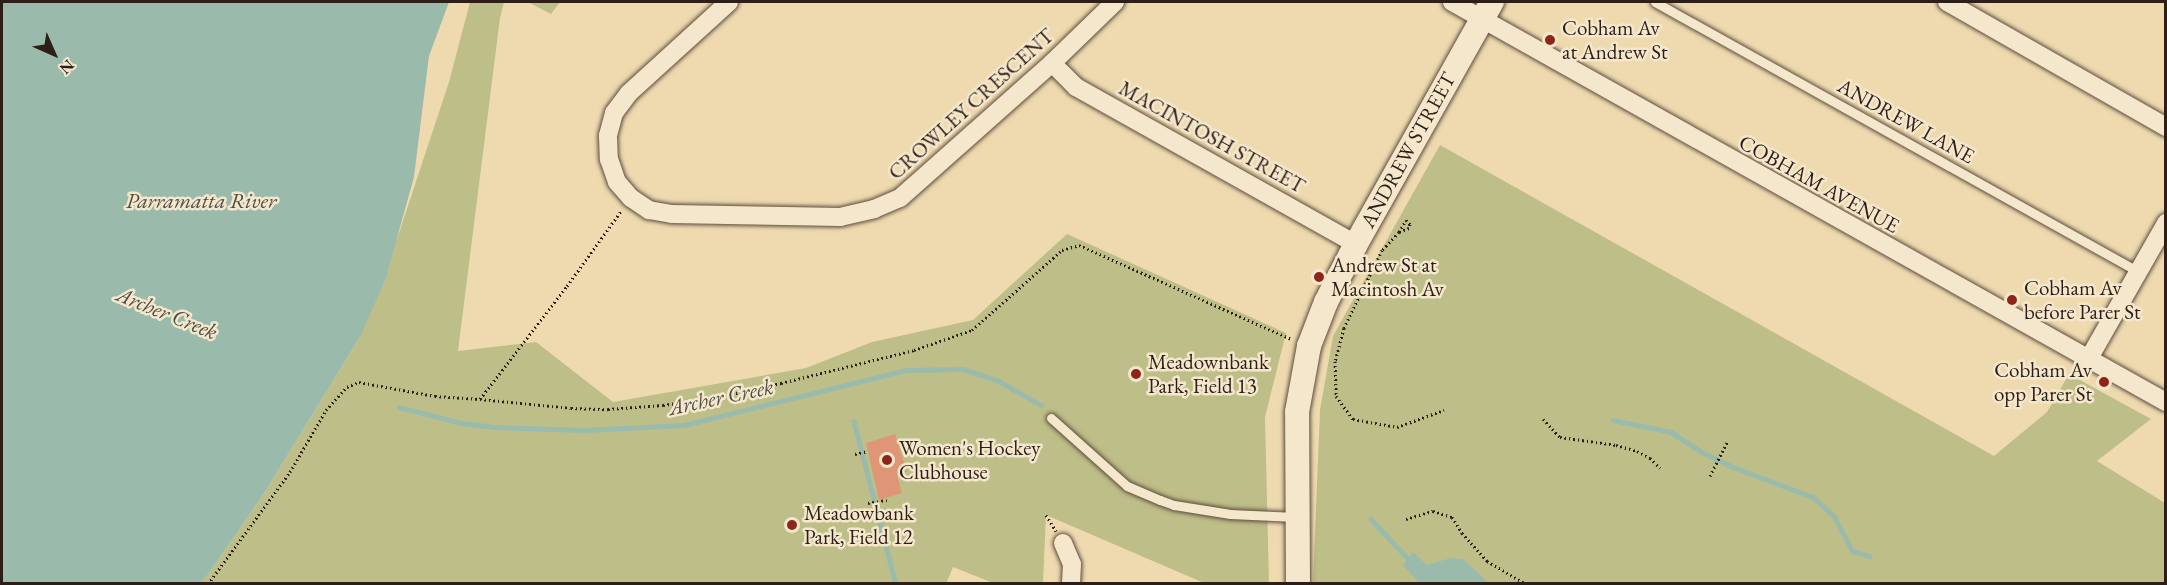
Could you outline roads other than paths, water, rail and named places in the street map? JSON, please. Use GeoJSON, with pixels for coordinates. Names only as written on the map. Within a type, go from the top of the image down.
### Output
{"type":"FeatureCollection","features":[{"type":"Feature","properties":{"kind":"main road","name":"ANDREW STREET"},"geometry":{"type":"LineString","coordinates":[[1298,584],[1296,517],[1298,412],[1309,346],[1326,302],[1356,244],[1487,10]]}},
{"type":"Feature","properties":{"kind":"street","name":"CROWLEY CRESCENT"},"geometry":{"type":"LineString","coordinates":[[729,2],[629,93],[614,113],[608,136],[609,159],[617,182],[631,198],[649,210],[672,214],[840,217],[874,209],[900,198],[1052,63],[1115,2]]}},
{"type":"Feature","properties":{"kind":"street","name":"COBHAM AVENUE"},"geometry":{"type":"LineString","coordinates":[[1452,2],[1487,10],[2088,360],[2166,402]]}},
{"type":"Feature","properties":{"kind":"street"},"geometry":{"type":"LineString","coordinates":[[1947,2],[2166,128]]}},
{"type":"Feature","properties":{"kind":"street","name":"MACINTOSH STREET"},"geometry":{"type":"LineString","coordinates":[[1052,63],[1076,87],[1356,244]]}},
{"type":"Feature","properties":{"kind":"street"},"geometry":{"type":"LineString","coordinates":[[2088,360],[2166,223]]}},
{"type":"Feature","properties":{"kind":"street"},"geometry":{"type":"LineString","coordinates":[[1063,543],[1072,564],[1071,584]]}},
{"type":"Feature","properties":{"kind":"lane","name":"ANDREW LANE"},"geometry":{"type":"LineString","coordinates":[[1655,2],[2139,272]]}},
{"type":"Feature","properties":{"kind":"lane"},"geometry":{"type":"LineString","coordinates":[[1051,418],[1128,486],[1160,500],[1174,505],[1230,514],[1296,517]]}},
{"type":"Feature","properties":{"kind":"water","name":"Parramatta River"},"geometry":{"type":"Polygon","coordinates":[[[2,2],[449,2],[429,56],[414,177],[386,278],[361,335],[265,492],[207,576],[199,583],[2,583],[2,2]]]}},
{"type":"Feature","properties":{"kind":"water"},"geometry":{"type":"Polygon","coordinates":[[[1413,552],[1427,565],[1451,558],[1463,559],[1489,583],[1419,583],[1403,565],[1413,552]]]}},
{"type":"Feature","properties":{"kind":"waterway","name":"Archer Creek"},"geometry":{"type":"LineString","coordinates":[[399,407],[462,423],[496,427],[584,430],[684,425],[907,370],[963,369],[997,380],[1041,405]]}},
{"type":"Feature","properties":{"kind":"waterway"},"geometry":{"type":"LineString","coordinates":[[1613,420],[1671,432],[1702,452],[1733,467],[1813,497],[1834,516],[1853,551],[1869,556]]}},
{"type":"Feature","properties":{"kind":"waterway"},"geometry":{"type":"LineString","coordinates":[[854,421],[896,584]]}},
{"type":"Feature","properties":{"kind":"waterway","name":"Archer Creek"},"geometry":{"type":"LineString","coordinates":[[1371,519],[1412,563]]}},
{"type":"Feature","properties":{"kind":"place","name":"Cobham Av at Andrew St"},"geometry":{"type":"Point","coordinates":[1550,40]}},
{"type":"Feature","properties":{"kind":"place","name":"Andrew St at Macintosh Av"},"geometry":{"type":"Point","coordinates":[1319,277]}},
{"type":"Feature","properties":{"kind":"place","name":"Cobham Av before Parer St"},"geometry":{"type":"Point","coordinates":[2012,300]}},
{"type":"Feature","properties":{"kind":"place","name":"Meadownbank Park, Field 13"},"geometry":{"type":"Point","coordinates":[1136,374]}},
{"type":"Feature","properties":{"kind":"place","name":"Cobham Av opp Parer St"},"geometry":{"type":"Point","coordinates":[2104,382]}},
{"type":"Feature","properties":{"kind":"place","name":"Women's Hockey Clubhouse"},"geometry":{"type":"Point","coordinates":[887,460]}},
{"type":"Feature","properties":{"kind":"place","name":"Meadowbank Park, Field 12"},"geometry":{"type":"Point","coordinates":[792,525]}}]}
